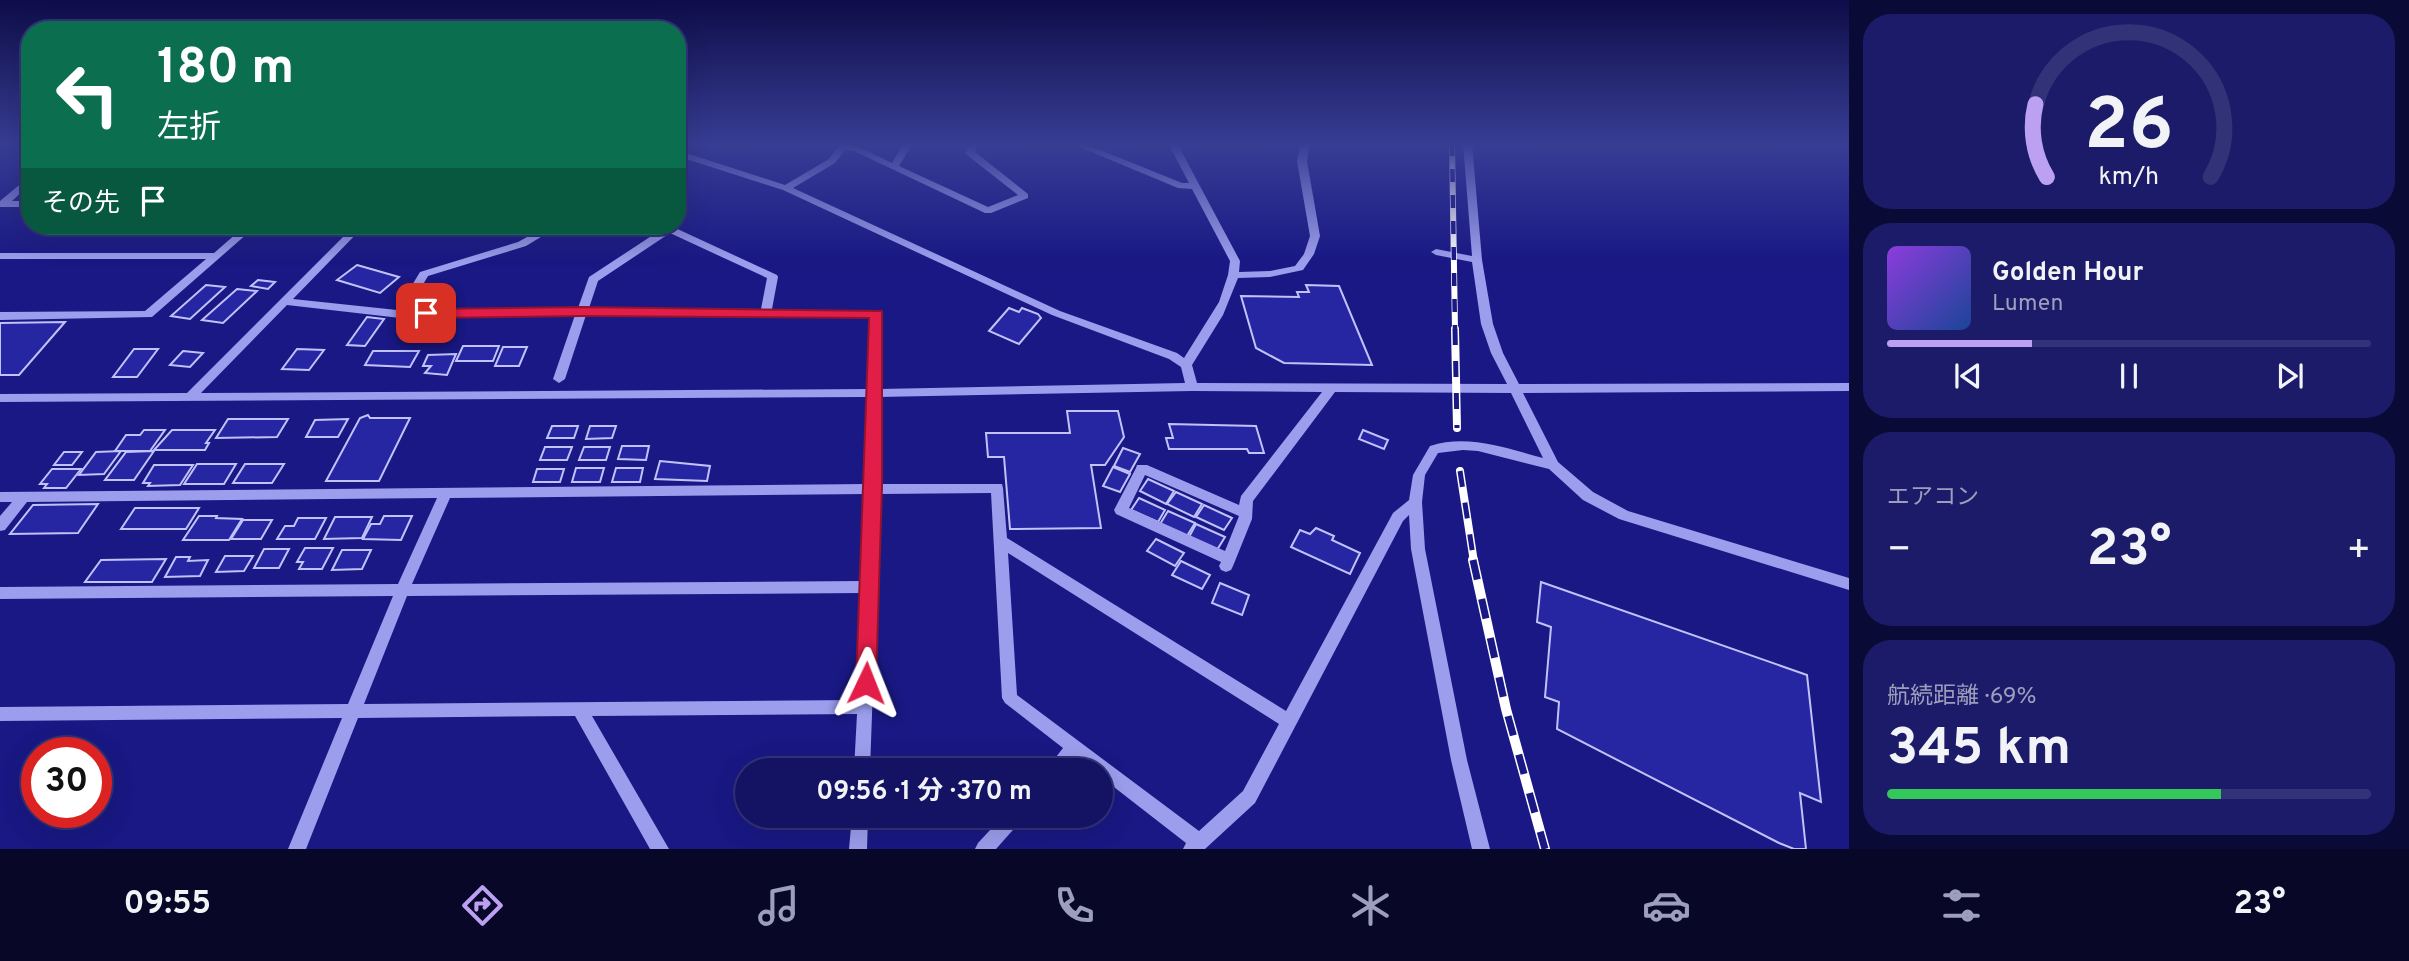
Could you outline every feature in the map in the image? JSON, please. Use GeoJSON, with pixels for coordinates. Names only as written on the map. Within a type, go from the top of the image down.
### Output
{"type":"FeatureCollection","features":[{"type":"Feature","properties":{"kind":"street"},"geometry":{"type":"LineString","coordinates":[[769,183],[1056,313],[1150,345],[1186,365],[1192,387]]}},
{"type":"Feature","properties":{"kind":"street"},"geometry":{"type":"LineString","coordinates":[[786,188],[795,183]]}},
{"type":"Feature","properties":{"kind":"street"},"geometry":{"type":"LineString","coordinates":[[927,183],[988,211],[1025,196],[1008,183]]}},
{"type":"Feature","properties":{"kind":"street"},"geometry":{"type":"LineString","coordinates":[[1172,183],[1194,186]]}},
{"type":"Feature","properties":{"kind":"street"},"geometry":{"type":"LineString","coordinates":[[1186,365],[1219,310],[1234,275],[1235,261],[1192,183]]}},
{"type":"Feature","properties":{"kind":"street"},"geometry":{"type":"LineString","coordinates":[[1234,275],[1270,274],[1300,268],[1310,254],[1315,236],[1306,183]]}},
{"type":"Feature","properties":{"kind":"street"},"geometry":{"type":"LineString","coordinates":[[1470,183],[1477,260],[1487,324],[1509,389],[1553,465],[1588,496],[1624,515],[1849,584]]}},
{"type":"Feature","properties":{"kind":"street"},"geometry":{"type":"LineString","coordinates":[[1,204],[21,187]]}},
{"type":"Feature","properties":{"kind":"street"},"geometry":{"type":"LineString","coordinates":[[1,204],[21,204]]}},
{"type":"Feature","properties":{"kind":"street"},"geometry":{"type":"LineString","coordinates":[[0,316],[148,315],[241,235]]}},
{"type":"Feature","properties":{"kind":"street"},"geometry":{"type":"LineString","coordinates":[[190,397],[350,235]]}},
{"type":"Feature","properties":{"kind":"street"},"geometry":{"type":"LineString","coordinates":[[400,314],[424,274],[522,244],[538,235]]}},
{"type":"Feature","properties":{"kind":"street"},"geometry":{"type":"LineString","coordinates":[[559,379],[593,279],[655,235]]}},
{"type":"Feature","properties":{"kind":"street"},"geometry":{"type":"LineString","coordinates":[[683,235],[773,277],[766,313]]}},
{"type":"Feature","properties":{"kind":"street"},"geometry":{"type":"LineString","coordinates":[[1436,252],[1477,260]]}},
{"type":"Feature","properties":{"kind":"street"},"geometry":{"type":"LineString","coordinates":[[0,256],[218,256]]}},
{"type":"Feature","properties":{"kind":"street"},"geometry":{"type":"LineString","coordinates":[[284,301],[400,314],[877,314],[874,487],[863,758]]}},
{"type":"Feature","properties":{"kind":"street"},"geometry":{"type":"LineString","coordinates":[[0,398],[874,393],[1192,387],[1417,390],[1849,387]]}},
{"type":"Feature","properties":{"kind":"street"},"geometry":{"type":"LineString","coordinates":[[1245,513],[1142,468],[1121,510],[1227,563],[1245,513],[1246,500],[1332,388]]}},
{"type":"Feature","properties":{"kind":"street"},"geometry":{"type":"LineString","coordinates":[[1475,844],[1418,549],[1415,502],[1419,475],[1434,449],[1445,445],[1465,446],[1553,465]]}},
{"type":"Feature","properties":{"kind":"street"},"geometry":{"type":"LineString","coordinates":[[0,496],[997,488],[1010,698],[1195,845],[1249,797],[1398,517],[1415,502]]}},
{"type":"Feature","properties":{"kind":"street"},"geometry":{"type":"LineString","coordinates":[[297,849],[402,591],[446,492]]}},
{"type":"Feature","properties":{"kind":"street"},"geometry":{"type":"LineString","coordinates":[[0,526],[24,496]]}},
{"type":"Feature","properties":{"kind":"street"},"geometry":{"type":"LineString","coordinates":[[1002,542],[1290,722]]}},
{"type":"Feature","properties":{"kind":"street"},"geometry":{"type":"LineString","coordinates":[[0,593],[869,587]]}},
{"type":"Feature","properties":{"kind":"street"},"geometry":{"type":"LineString","coordinates":[[0,714],[865,707]]}},
{"type":"Feature","properties":{"kind":"street"},"geometry":{"type":"LineString","coordinates":[[579,709],[660,849]]}},
{"type":"Feature","properties":{"kind":"street"},"geometry":{"type":"LineString","coordinates":[[1064,758],[1073,748]]}},
{"type":"Feature","properties":{"kind":"street"},"geometry":{"type":"LineString","coordinates":[[859,849],[860,828]]}},
{"type":"Feature","properties":{"kind":"street"},"geometry":{"type":"LineString","coordinates":[[984,849],[1003,828]]}},
{"type":"Feature","properties":{"kind":"building"},"geometry":{"type":"Polygon","coordinates":[[[357,265],[399,277],[380,293],[337,280],[357,265]]]}},
{"type":"Feature","properties":{"kind":"building"},"geometry":{"type":"Polygon","coordinates":[[[258,280],[275,282],[268,289],[251,286],[258,280]]]}},
{"type":"Feature","properties":{"kind":"building"},"geometry":{"type":"Polygon","coordinates":[[[206,285],[225,287],[190,319],[171,316],[206,285]]]}},
{"type":"Feature","properties":{"kind":"building"},"geometry":{"type":"Polygon","coordinates":[[[1306,285],[1339,286],[1372,365],[1284,363],[1256,348],[1241,296],[1299,297],[1297,292],[1309,292],[1306,285]]]}},
{"type":"Feature","properties":{"kind":"building"},"geometry":{"type":"Polygon","coordinates":[[[237,289],[257,291],[223,323],[202,320],[237,289]]]}},
{"type":"Feature","properties":{"kind":"building"},"geometry":{"type":"Polygon","coordinates":[[[1009,308],[1019,312],[1022,308],[1038,314],[1041,318],[1019,344],[989,331],[1009,308]]]}},
{"type":"Feature","properties":{"kind":"building"},"geometry":{"type":"Polygon","coordinates":[[[367,317],[384,319],[365,346],[347,345],[367,317]]]}},
{"type":"Feature","properties":{"kind":"building"},"geometry":{"type":"Polygon","coordinates":[[[65,322],[19,375],[0,375],[0,323],[65,322]]]}},
{"type":"Feature","properties":{"kind":"building"},"geometry":{"type":"Polygon","coordinates":[[[463,346],[499,346],[493,361],[456,361],[463,346]]]}},
{"type":"Feature","properties":{"kind":"building"},"geometry":{"type":"Polygon","coordinates":[[[503,347],[527,347],[519,366],[495,366],[503,347]]]}},
{"type":"Feature","properties":{"kind":"building"},"geometry":{"type":"Polygon","coordinates":[[[134,349],[158,349],[137,377],[113,377],[134,349]]]}},
{"type":"Feature","properties":{"kind":"building"},"geometry":{"type":"Polygon","coordinates":[[[297,349],[324,350],[309,370],[282,369],[297,349]]]}},
{"type":"Feature","properties":{"kind":"building"},"geometry":{"type":"Polygon","coordinates":[[[183,351],[203,353],[190,367],[170,365],[183,351]]]}},
{"type":"Feature","properties":{"kind":"building"},"geometry":{"type":"Polygon","coordinates":[[[373,351],[419,351],[410,367],[365,365],[373,351]]]}},
{"type":"Feature","properties":{"kind":"building"},"geometry":{"type":"Polygon","coordinates":[[[456,354],[447,375],[425,373],[431,366],[423,366],[428,355],[456,354]]]}},
{"type":"Feature","properties":{"kind":"building"},"geometry":{"type":"Polygon","coordinates":[[[1067,411],[1118,411],[1124,437],[1105,465],[1091,465],[1101,528],[1010,529],[1004,457],[988,457],[986,433],[1070,433],[1067,411]]]}},
{"type":"Feature","properties":{"kind":"building"},"geometry":{"type":"Polygon","coordinates":[[[368,415],[370,418],[410,418],[379,481],[326,481],[360,418],[368,415]]]}},
{"type":"Feature","properties":{"kind":"building"},"geometry":{"type":"Polygon","coordinates":[[[228,419],[288,419],[277,437],[216,438],[228,419]]]}},
{"type":"Feature","properties":{"kind":"building"},"geometry":{"type":"Polygon","coordinates":[[[348,419],[338,437],[306,437],[315,420],[348,419]]]}},
{"type":"Feature","properties":{"kind":"building"},"geometry":{"type":"Polygon","coordinates":[[[1169,424],[1256,426],[1264,453],[1249,453],[1247,449],[1169,449],[1166,438],[1173,438],[1169,424]]]}},
{"type":"Feature","properties":{"kind":"building"},"geometry":{"type":"Polygon","coordinates":[[[552,426],[578,426],[574,438],[547,438],[552,426]]]}},
{"type":"Feature","properties":{"kind":"building"},"geometry":{"type":"Polygon","coordinates":[[[590,426],[616,426],[612,438],[586,439],[590,426]]]}},
{"type":"Feature","properties":{"kind":"building"},"geometry":{"type":"Polygon","coordinates":[[[144,430],[165,430],[150,451],[115,451],[126,435],[140,435],[144,430]]]}},
{"type":"Feature","properties":{"kind":"building"},"geometry":{"type":"Polygon","coordinates":[[[172,430],[215,430],[206,443],[209,443],[205,450],[154,450],[172,430]]]}},
{"type":"Feature","properties":{"kind":"building"},"geometry":{"type":"Polygon","coordinates":[[[1363,430],[1388,440],[1384,449],[1359,439],[1363,430]]]}},
{"type":"Feature","properties":{"kind":"building"},"geometry":{"type":"Polygon","coordinates":[[[622,446],[649,446],[646,460],[618,459],[622,446]]]}},
{"type":"Feature","properties":{"kind":"building"},"geometry":{"type":"Polygon","coordinates":[[[545,447],[572,447],[567,460],[540,460],[545,447]]]}},
{"type":"Feature","properties":{"kind":"building"},"geometry":{"type":"Polygon","coordinates":[[[584,447],[610,447],[606,460],[579,460],[584,447]]]}},
{"type":"Feature","properties":{"kind":"building"},"geometry":{"type":"Polygon","coordinates":[[[1123,448],[1140,454],[1130,472],[1114,466],[1123,448]]]}},
{"type":"Feature","properties":{"kind":"building"},"geometry":{"type":"Polygon","coordinates":[[[121,451],[104,474],[79,475],[96,452],[121,451]]]}},
{"type":"Feature","properties":{"kind":"building"},"geometry":{"type":"Polygon","coordinates":[[[154,451],[134,480],[105,480],[126,452],[154,451]]]}},
{"type":"Feature","properties":{"kind":"building"},"geometry":{"type":"Polygon","coordinates":[[[64,452],[82,452],[72,465],[54,465],[64,452]]]}},
{"type":"Feature","properties":{"kind":"building"},"geometry":{"type":"Polygon","coordinates":[[[660,461],[710,466],[707,481],[655,479],[660,461]]]}},
{"type":"Feature","properties":{"kind":"building"},"geometry":{"type":"Polygon","coordinates":[[[197,464],[236,464],[224,484],[184,484],[197,464]]]}},
{"type":"Feature","properties":{"kind":"building"},"geometry":{"type":"Polygon","coordinates":[[[245,464],[284,464],[272,483],[233,483],[245,464]]]}},
{"type":"Feature","properties":{"kind":"building"},"geometry":{"type":"Polygon","coordinates":[[[154,465],[193,465],[180,485],[148,486],[150,483],[143,483],[154,465]]]}},
{"type":"Feature","properties":{"kind":"building"},"geometry":{"type":"Polygon","coordinates":[[[1113,467],[1130,474],[1120,492],[1103,486],[1113,467]]]}},
{"type":"Feature","properties":{"kind":"building"},"geometry":{"type":"Polygon","coordinates":[[[576,468],[604,468],[600,482],[572,482],[576,468]]]}},
{"type":"Feature","properties":{"kind":"building"},"geometry":{"type":"Polygon","coordinates":[[[616,468],[643,468],[640,482],[612,482],[616,468]]]}},
{"type":"Feature","properties":{"kind":"building"},"geometry":{"type":"Polygon","coordinates":[[[52,469],[81,469],[66,488],[44,488],[47,484],[40,484],[52,469]]]}},
{"type":"Feature","properties":{"kind":"building"},"geometry":{"type":"Polygon","coordinates":[[[537,469],[564,469],[560,482],[533,482],[537,469]]]}},
{"type":"Feature","properties":{"kind":"building"},"geometry":{"type":"Polygon","coordinates":[[[1148,479],[1174,491],[1166,504],[1140,491],[1148,479]]]}},
{"type":"Feature","properties":{"kind":"building"},"geometry":{"type":"Polygon","coordinates":[[[1176,492],[1202,504],[1194,517],[1167,504],[1176,492]]]}},
{"type":"Feature","properties":{"kind":"building"},"geometry":{"type":"Polygon","coordinates":[[[1139,498],[1165,510],[1158,522],[1131,510],[1139,498]]]}},
{"type":"Feature","properties":{"kind":"building"},"geometry":{"type":"Polygon","coordinates":[[[98,504],[78,533],[10,534],[33,505],[98,504]]]}},
{"type":"Feature","properties":{"kind":"building"},"geometry":{"type":"Polygon","coordinates":[[[1204,505],[1232,518],[1224,530],[1196,517],[1204,505]]]}},
{"type":"Feature","properties":{"kind":"building"},"geometry":{"type":"Polygon","coordinates":[[[135,508],[199,508],[186,529],[121,529],[135,508]]]}},
{"type":"Feature","properties":{"kind":"building"},"geometry":{"type":"Polygon","coordinates":[[[1168,511],[1195,523],[1187,536],[1160,524],[1168,511]]]}},
{"type":"Feature","properties":{"kind":"building"},"geometry":{"type":"Polygon","coordinates":[[[199,516],[242,519],[229,540],[183,540],[199,516]]]}},
{"type":"Feature","properties":{"kind":"building"},"geometry":{"type":"Polygon","coordinates":[[[384,516],[412,516],[401,540],[363,539],[371,524],[380,524],[384,516]]]}},
{"type":"Feature","properties":{"kind":"building"},"geometry":{"type":"Polygon","coordinates":[[[335,517],[372,517],[362,538],[324,539],[335,517]]]}},
{"type":"Feature","properties":{"kind":"building"},"geometry":{"type":"Polygon","coordinates":[[[298,518],[326,518],[315,539],[277,539],[285,526],[294,526],[298,518]]]}},
{"type":"Feature","properties":{"kind":"building"},"geometry":{"type":"Polygon","coordinates":[[[243,520],[272,520],[261,539],[231,539],[243,520]]]}},
{"type":"Feature","properties":{"kind":"building"},"geometry":{"type":"Polygon","coordinates":[[[1196,524],[1225,537],[1217,550],[1189,537],[1196,524]]]}},
{"type":"Feature","properties":{"kind":"building"},"geometry":{"type":"Polygon","coordinates":[[[1316,528],[1334,536],[1332,540],[1360,553],[1350,574],[1291,547],[1300,530],[1310,534],[1316,528]]]}},
{"type":"Feature","properties":{"kind":"building"},"geometry":{"type":"Polygon","coordinates":[[[1156,539],[1184,553],[1175,566],[1147,551],[1156,539]]]}},
{"type":"Feature","properties":{"kind":"building"},"geometry":{"type":"Polygon","coordinates":[[[305,548],[333,548],[322,569],[299,569],[303,562],[297,562],[305,548]]]}},
{"type":"Feature","properties":{"kind":"building"},"geometry":{"type":"Polygon","coordinates":[[[264,549],[289,549],[279,568],[254,568],[264,549]]]}},
{"type":"Feature","properties":{"kind":"building"},"geometry":{"type":"Polygon","coordinates":[[[342,550],[371,550],[362,569],[332,570],[342,550]]]}},
{"type":"Feature","properties":{"kind":"building"},"geometry":{"type":"Polygon","coordinates":[[[225,556],[253,556],[244,571],[216,572],[225,556]]]}},
{"type":"Feature","properties":{"kind":"building"},"geometry":{"type":"Polygon","coordinates":[[[176,557],[190,557],[188,561],[208,560],[200,576],[165,577],[176,557]]]}},
{"type":"Feature","properties":{"kind":"building"},"geometry":{"type":"Polygon","coordinates":[[[166,559],[152,582],[85,582],[101,560],[166,559]]]}},
{"type":"Feature","properties":{"kind":"building"},"geometry":{"type":"Polygon","coordinates":[[[1181,561],[1210,575],[1202,589],[1172,575],[1181,561]]]}},
{"type":"Feature","properties":{"kind":"building"},"geometry":{"type":"Polygon","coordinates":[[[1541,582],[1807,675],[1821,802],[1800,793],[1806,849],[1794,849],[1779,843],[1557,729],[1559,702],[1545,697],[1551,627],[1537,622],[1541,582]]]}},
{"type":"Feature","properties":{"kind":"building"},"geometry":{"type":"Polygon","coordinates":[[[1220,583],[1249,595],[1242,615],[1212,603],[1220,583]]]}},
{"type":"Feature","properties":{"kind":"railway"},"geometry":{"type":"LineString","coordinates":[[1453,183],[1455,330]]}},
{"type":"Feature","properties":{"kind":"railway"},"geometry":{"type":"LineString","coordinates":[[1455,329],[1457,428]]}},
{"type":"Feature","properties":{"kind":"railway"},"geometry":{"type":"LineString","coordinates":[[1460,471],[1474,562]]}},
{"type":"Feature","properties":{"kind":"railway"},"geometry":{"type":"LineString","coordinates":[[1473,560],[1506,709],[1545,849]]}},
{"type":"Feature","properties":{"kind":"route"},"geometry":{"type":"LineString","coordinates":[[426,313],[877,314],[873,407],[874,487],[866,683]]}}]}
